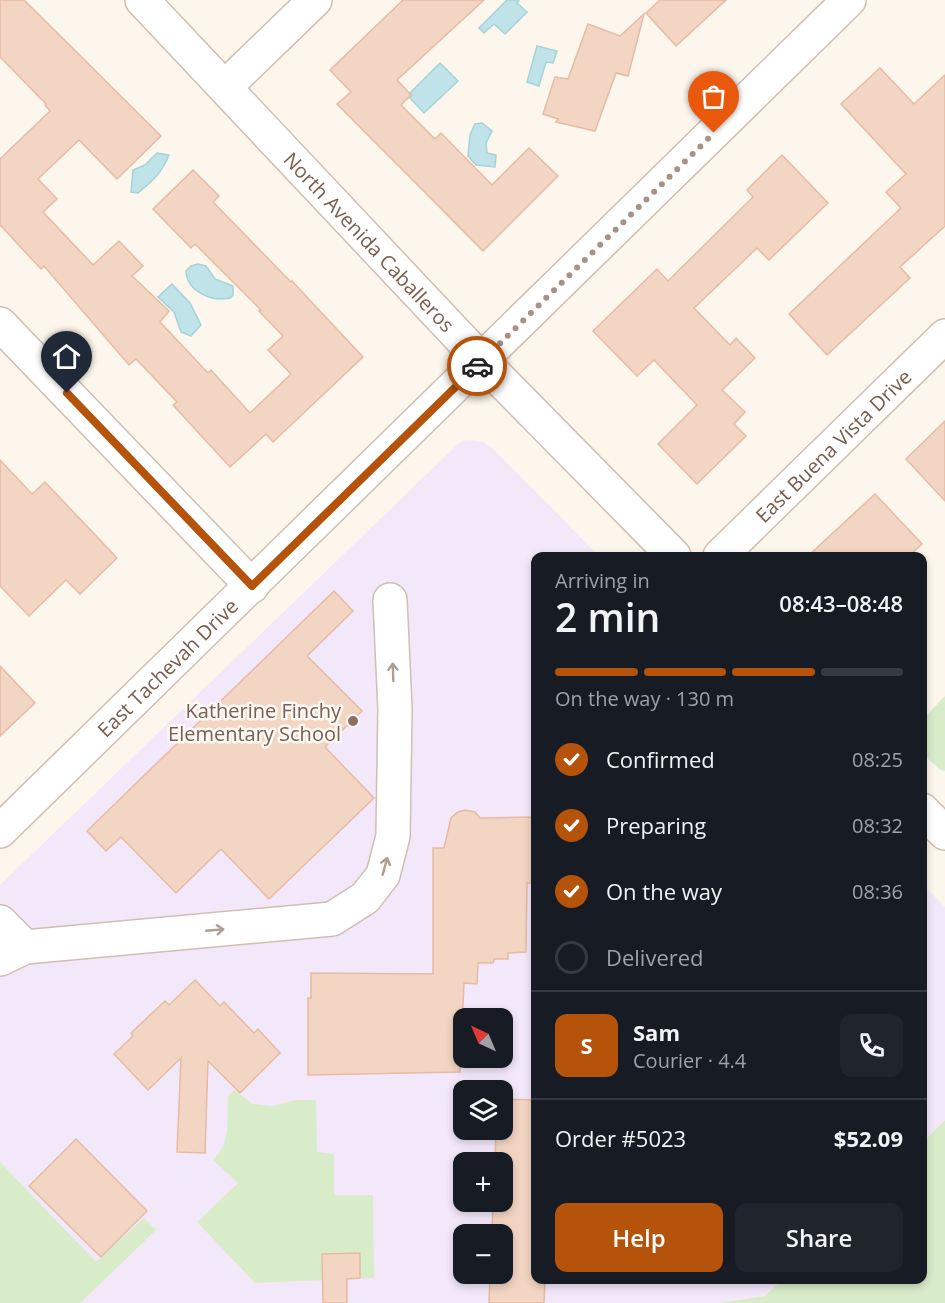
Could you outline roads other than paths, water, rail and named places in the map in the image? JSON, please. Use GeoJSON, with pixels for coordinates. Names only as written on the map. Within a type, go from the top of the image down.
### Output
{"type":"FeatureCollection","features":[{"type":"Feature","properties":{"kind":"street","name":"North Avenida Caballeros"},"geometry":{"type":"LineString","coordinates":[[142,0],[482,361],[670,552]]}},
{"type":"Feature","properties":{"kind":"street"},"geometry":{"type":"LineString","coordinates":[[225,87],[315,0]]}},
{"type":"Feature","properties":{"kind":"street","name":"East Tachevah Drive"},"geometry":{"type":"LineString","coordinates":[[0,831],[849,0]]}},
{"type":"Feature","properties":{"kind":"street"},"geometry":{"type":"LineString","coordinates":[[0,324],[252,586]]}},
{"type":"Feature","properties":{"kind":"street","name":"East Buena Vista Drive"},"geometry":{"type":"LineString","coordinates":[[724,552],[945,336]]}},
{"type":"Feature","properties":{"kind":"street"},"geometry":{"type":"LineString","coordinates":[[0,922],[13,953],[157,935],[332,919],[365,898],[383,876],[393,836],[395,708],[390,600]]}},
{"type":"Feature","properties":{"kind":"street"},"geometry":{"type":"LineString","coordinates":[[927,815],[945,833]]}},
{"type":"Feature","properties":{"kind":"water"},"geometry":{"type":"Polygon","coordinates":[[[507,0],[519,0],[517,3],[527,12],[505,34],[494,24],[484,33],[479,28],[507,0]]]}},
{"type":"Feature","properties":{"kind":"water"},"geometry":{"type":"Polygon","coordinates":[[[537,46],[557,51],[553,63],[546,62],[539,86],[527,82],[537,46]]]}},
{"type":"Feature","properties":{"kind":"water"},"geometry":{"type":"Polygon","coordinates":[[[440,63],[458,81],[424,113],[410,98],[412,95],[410,93],[440,63]]]}},
{"type":"Feature","properties":{"kind":"water"},"geometry":{"type":"Polygon","coordinates":[[[482,123],[492,131],[486,143],[487,153],[496,155],[495,167],[476,165],[468,156],[470,135],[475,124],[482,123]]]}},
{"type":"Feature","properties":{"kind":"water"},"geometry":{"type":"Polygon","coordinates":[[[157,153],[169,155],[160,172],[138,193],[131,192],[133,170],[145,165],[157,153]]]}},
{"type":"Feature","properties":{"kind":"water"},"geometry":{"type":"Polygon","coordinates":[[[198,264],[206,266],[215,279],[233,286],[233,295],[223,299],[208,297],[196,290],[187,278],[186,271],[198,264]]]}},
{"type":"Feature","properties":{"kind":"water"},"geometry":{"type":"Polygon","coordinates":[[[172,284],[190,303],[201,325],[191,336],[181,332],[174,312],[158,297],[172,284]]]}},
{"type":"Feature","properties":{"kind":"place","name":"Katherine Finchy Elementary School"},"geometry":{"type":"Point","coordinates":[353,721]}}]}
